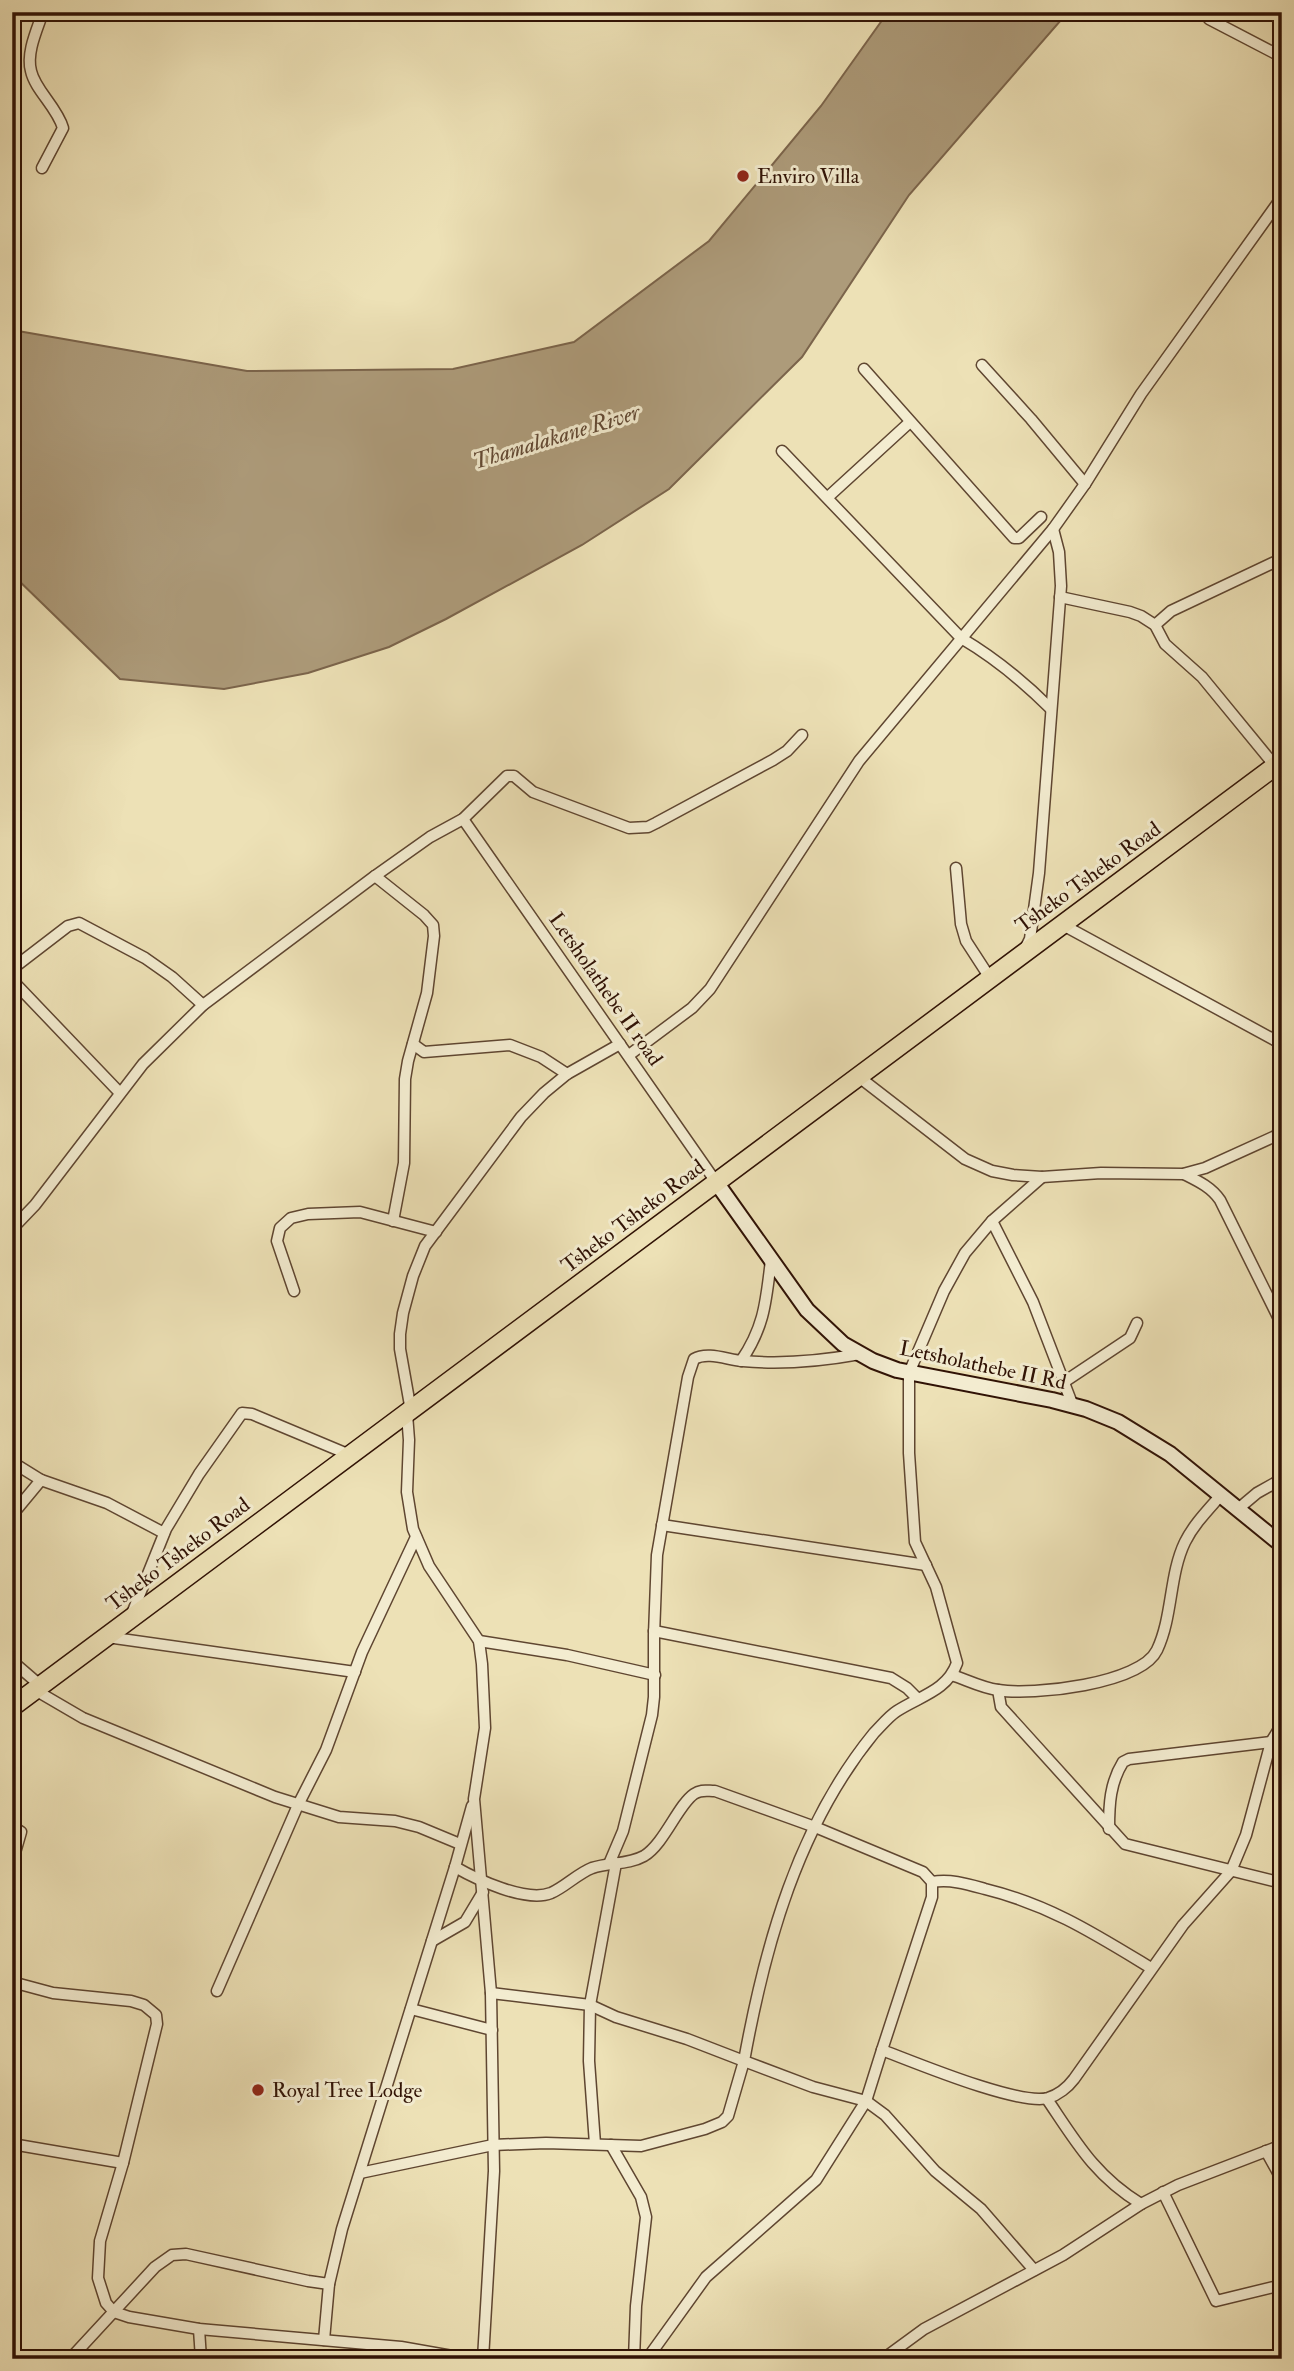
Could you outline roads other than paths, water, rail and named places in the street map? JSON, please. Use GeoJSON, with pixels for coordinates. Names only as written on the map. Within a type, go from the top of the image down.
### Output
{"type":"FeatureCollection","features":[{"type":"Feature","properties":{"kind":"highway","name":"Tsheko Tsheko Road"},"geometry":{"type":"LineString","coordinates":[[12,1706],[1279,764]]}},
{"type":"Feature","properties":{"kind":"street"},"geometry":{"type":"LineString","coordinates":[[42,168],[63,128],[60,116],[31,73],[30,59],[43,12]]}},
{"type":"Feature","properties":{"kind":"street"},"geometry":{"type":"LineString","coordinates":[[1209,19],[1282,58]]}},
{"type":"Feature","properties":{"kind":"street"},"geometry":{"type":"LineString","coordinates":[[629,1055],[692,1008],[710,989],[859,761],[1053,529],[1085,484],[1141,394],[1280,206]]}},
{"type":"Feature","properties":{"kind":"street"},"geometry":{"type":"LineString","coordinates":[[982,365],[1085,484]]}},
{"type":"Feature","properties":{"kind":"street"},"geometry":{"type":"LineString","coordinates":[[864,369],[1014,538],[1019,538],[1041,517]]}},
{"type":"Feature","properties":{"kind":"street"},"geometry":{"type":"LineString","coordinates":[[828,497],[910,422]]}},
{"type":"Feature","properties":{"kind":"street"},"geometry":{"type":"LineString","coordinates":[[782,451],[961,638],[1013,673],[1051,709]]}},
{"type":"Feature","properties":{"kind":"street"},"geometry":{"type":"LineString","coordinates":[[1022,954],[1030,939],[1035,906],[1060,597],[1060,559],[1053,529]]}},
{"type":"Feature","properties":{"kind":"street"},"geometry":{"type":"LineString","coordinates":[[1155,625],[1171,611],[1279,560]]}},
{"type":"Feature","properties":{"kind":"street"},"geometry":{"type":"LineString","coordinates":[[1060,597],[1130,612],[1155,625],[1165,644],[1202,677],[1279,764]]}},
{"type":"Feature","properties":{"kind":"street"},"geometry":{"type":"LineString","coordinates":[[12,1229],[60,1174],[120,1093],[167,1038],[203,1005],[375,876],[430,837],[463,819],[510,775],[533,792],[571,807],[629,828],[648,827],[773,760],[787,751],[802,735]]}},
{"type":"Feature","properties":{"kind":"street","name":"Letsholathebe II road"},"geometry":{"type":"LineString","coordinates":[[463,819],[716,1182]]}},
{"type":"Feature","properties":{"kind":"street"},"geometry":{"type":"LineString","coordinates":[[956,868],[961,924],[966,941],[990,978]]}},
{"type":"Feature","properties":{"kind":"street"},"geometry":{"type":"LineString","coordinates":[[375,876],[424,915],[433,925],[434,936],[430,972],[405,1079],[404,1164],[393,1221]]}},
{"type":"Feature","properties":{"kind":"street"},"geometry":{"type":"LineString","coordinates":[[12,969],[68,926],[79,923],[145,958],[172,977],[203,1005]]}},
{"type":"Feature","properties":{"kind":"street"},"geometry":{"type":"LineString","coordinates":[[1063,925],[1282,1044]]}},
{"type":"Feature","properties":{"kind":"street"},"geometry":{"type":"LineString","coordinates":[[12,979],[120,1093]]}},
{"type":"Feature","properties":{"kind":"street"},"geometry":{"type":"LineString","coordinates":[[413,1044],[424,1052],[510,1045],[541,1057],[566,1073]]}},
{"type":"Feature","properties":{"kind":"street"},"geometry":{"type":"LineString","coordinates":[[324,2340],[329,2284],[342,2229],[455,1867],[474,1799],[485,1728],[479,1641],[429,1566],[416,1537],[407,1492],[409,1412],[400,1349],[403,1313],[425,1246],[521,1116],[566,1073],[620,1044]]}},
{"type":"Feature","properties":{"kind":"street"},"geometry":{"type":"LineString","coordinates":[[859,1077],[965,1159],[992,1171],[1042,1177],[1101,1173],[1183,1174],[1205,1168],[1282,1133]]}},
{"type":"Feature","properties":{"kind":"street"},"geometry":{"type":"LineString","coordinates":[[1183,1174],[1206,1186],[1220,1200],[1282,1325]]}},
{"type":"Feature","properties":{"kind":"street"},"geometry":{"type":"LineString","coordinates":[[360,2172],[493,2145],[641,2146],[705,2129],[722,2122],[731,2110],[757,1997],[786,1894],[816,1827],[846,1772],[876,1732],[895,1712],[934,1691],[952,1675],[957,1663],[936,1587],[918,1552],[913,1531],[909,1373],[952,1275],[965,1253],[992,1221],[1042,1177]]}},
{"type":"Feature","properties":{"kind":"street","name":"Letsholathebe II Rd"},"geometry":{"type":"LineString","coordinates":[[716,1182],[807,1310],[843,1344],[873,1361],[909,1373],[1073,1406],[1118,1422],[1170,1454],[1282,1545]]}},
{"type":"Feature","properties":{"kind":"street"},"geometry":{"type":"LineString","coordinates":[[294,1291],[277,1241],[280,1228],[291,1218],[308,1214],[360,1212],[436,1232]]}},
{"type":"Feature","properties":{"kind":"street"},"geometry":{"type":"LineString","coordinates":[[992,1221],[1033,1302],[1073,1406]]}},
{"type":"Feature","properties":{"kind":"street"},"geometry":{"type":"LineString","coordinates":[[741,1361],[751,1347],[763,1319],[772,1260]]}},
{"type":"Feature","properties":{"kind":"street"},"geometry":{"type":"LineString","coordinates":[[1064,1382],[1130,1338],[1137,1323]]}},
{"type":"Feature","properties":{"kind":"street"},"geometry":{"type":"LineString","coordinates":[[595,2144],[589,2061],[590,2005],[613,1863],[639,1773],[652,1715],[657,1555],[688,1377],[694,1359],[708,1355],[741,1361],[810,1362],[860,1354]]}},
{"type":"Feature","properties":{"kind":"street"},"geometry":{"type":"LineString","coordinates":[[129,1620],[164,1533],[199,1474],[244,1412],[350,1455]]}},
{"type":"Feature","properties":{"kind":"street"},"geometry":{"type":"LineString","coordinates":[[12,1462],[41,1480],[107,1503],[164,1533]]}},
{"type":"Feature","properties":{"kind":"street"},"geometry":{"type":"LineString","coordinates":[[1238,1509],[1257,1493],[1282,1479]]}},
{"type":"Feature","properties":{"kind":"street"},"geometry":{"type":"LineString","coordinates":[[12,1515],[41,1480]]}},
{"type":"Feature","properties":{"kind":"street"},"geometry":{"type":"LineString","coordinates":[[952,1675],[998,1690],[1041,1692],[1090,1685],[1148,1662],[1157,1651],[1185,1542],[1194,1526],[1220,1495]]}},
{"type":"Feature","properties":{"kind":"street"},"geometry":{"type":"LineString","coordinates":[[662,1525],[926,1565]]}},
{"type":"Feature","properties":{"kind":"street"},"geometry":{"type":"LineString","coordinates":[[217,1991],[298,1805],[326,1750],[355,1672],[416,1537]]}},
{"type":"Feature","properties":{"kind":"street"},"geometry":{"type":"LineString","coordinates":[[654,1631],[891,1678],[918,1699]]}},
{"type":"Feature","properties":{"kind":"street"},"geometry":{"type":"LineString","coordinates":[[107,1637],[355,1672]]}},
{"type":"Feature","properties":{"kind":"street"},"geometry":{"type":"LineString","coordinates":[[479,1641],[567,1655],[655,1675]]}},
{"type":"Feature","properties":{"kind":"street"},"geometry":{"type":"LineString","coordinates":[[12,1661],[58,1705],[83,1718],[298,1805],[339,1817],[395,1821],[460,1843]]}},
{"type":"Feature","properties":{"kind":"street"},"geometry":{"type":"LineString","coordinates":[[998,1690],[1001,1707],[1109,1829],[1129,1846],[1282,1882]]}},
{"type":"Feature","properties":{"kind":"street"},"geometry":{"type":"LineString","coordinates":[[882,2050],[981,2087],[1025,2097],[1047,2099],[1069,2085],[1183,1925],[1231,1871],[1246,1835],[1271,1742],[1282,1724]]}},
{"type":"Feature","properties":{"kind":"street"},"geometry":{"type":"LineString","coordinates":[[1109,1829],[1112,1783],[1123,1762],[1129,1759],[1271,1742]]}},
{"type":"Feature","properties":{"kind":"street"},"geometry":{"type":"LineString","coordinates":[[455,1867],[483,1886],[542,1895],[550,1893],[591,1868],[645,1855],[674,1821],[689,1798],[702,1790],[715,1791],[816,1827],[923,1872],[932,1882],[932,1897],[866,2101],[816,2180],[706,2277],[647,2359]]}},
{"type":"Feature","properties":{"kind":"street"},"geometry":{"type":"LineString","coordinates":[[474,1799],[483,1886],[492,2030],[490,2258],[483,2359]]}},
{"type":"Feature","properties":{"kind":"street"},"geometry":{"type":"LineString","coordinates":[[12,1826],[21,1832],[12,1863]]}},
{"type":"Feature","properties":{"kind":"street"},"geometry":{"type":"LineString","coordinates":[[932,1882],[956,1881],[1036,1904],[1063,1916],[1151,1968]]}},
{"type":"Feature","properties":{"kind":"street"},"geometry":{"type":"LineString","coordinates":[[432,1941],[471,1915],[483,1886]]}},
{"type":"Feature","properties":{"kind":"street"},"geometry":{"type":"LineString","coordinates":[[12,1982],[54,1993],[131,2001],[144,2005],[156,2015],[157,2024],[123,2163],[100,2241],[97,2262],[101,2293],[114,2312],[199,2329],[401,2347],[469,2359]]}},
{"type":"Feature","properties":{"kind":"street"},"geometry":{"type":"LineString","coordinates":[[491,1993],[590,2005],[615,2017],[687,2039],[813,2087],[866,2101],[885,2115],[935,2171],[981,2209],[1034,2270]]}},
{"type":"Feature","properties":{"kind":"street"},"geometry":{"type":"LineString","coordinates":[[411,2009],[492,2030]]}},
{"type":"Feature","properties":{"kind":"street"},"geometry":{"type":"LineString","coordinates":[[1047,2099],[1094,2166],[1109,2182],[1141,2204]]}},
{"type":"Feature","properties":{"kind":"street"},"geometry":{"type":"LineString","coordinates":[[12,2144],[123,2163]]}},
{"type":"Feature","properties":{"kind":"street"},"geometry":{"type":"LineString","coordinates":[[611,2145],[640,2197],[646,2217],[636,2306],[634,2359]]}},
{"type":"Feature","properties":{"kind":"street"},"geometry":{"type":"LineString","coordinates":[[883,2359],[924,2329],[1082,2243],[1163,2192],[1282,2145]]}},
{"type":"Feature","properties":{"kind":"street"},"geometry":{"type":"LineString","coordinates":[[1266,2151],[1282,2180]]}},
{"type":"Feature","properties":{"kind":"street"},"geometry":{"type":"LineString","coordinates":[[1163,2192],[1216,2301],[1282,2286]]}},
{"type":"Feature","properties":{"kind":"street"},"geometry":{"type":"LineString","coordinates":[[70,2359],[155,2267],[172,2255],[186,2254],[329,2284]]}},
{"type":"Feature","properties":{"kind":"street"},"geometry":{"type":"LineString","coordinates":[[199,2329],[201,2359]]}},
{"type":"Feature","properties":{"kind":"water","name":"Thamalakane River"},"geometry":{"type":"Polygon","coordinates":[[[888,12],[1068,12],[909,195],[802,357],[669,489],[582,545],[389,647],[308,673],[224,689],[120,679],[12,574],[12,329],[247,371],[453,369],[574,342],[709,241],[821,106],[888,12]]]}},
{"type":"Feature","properties":{"kind":"place","name":"Enviro Villa"},"geometry":{"type":"Point","coordinates":[743,176]}},
{"type":"Feature","properties":{"kind":"place","name":"Royal Tree Lodge"},"geometry":{"type":"Point","coordinates":[258,2090]}}]}
